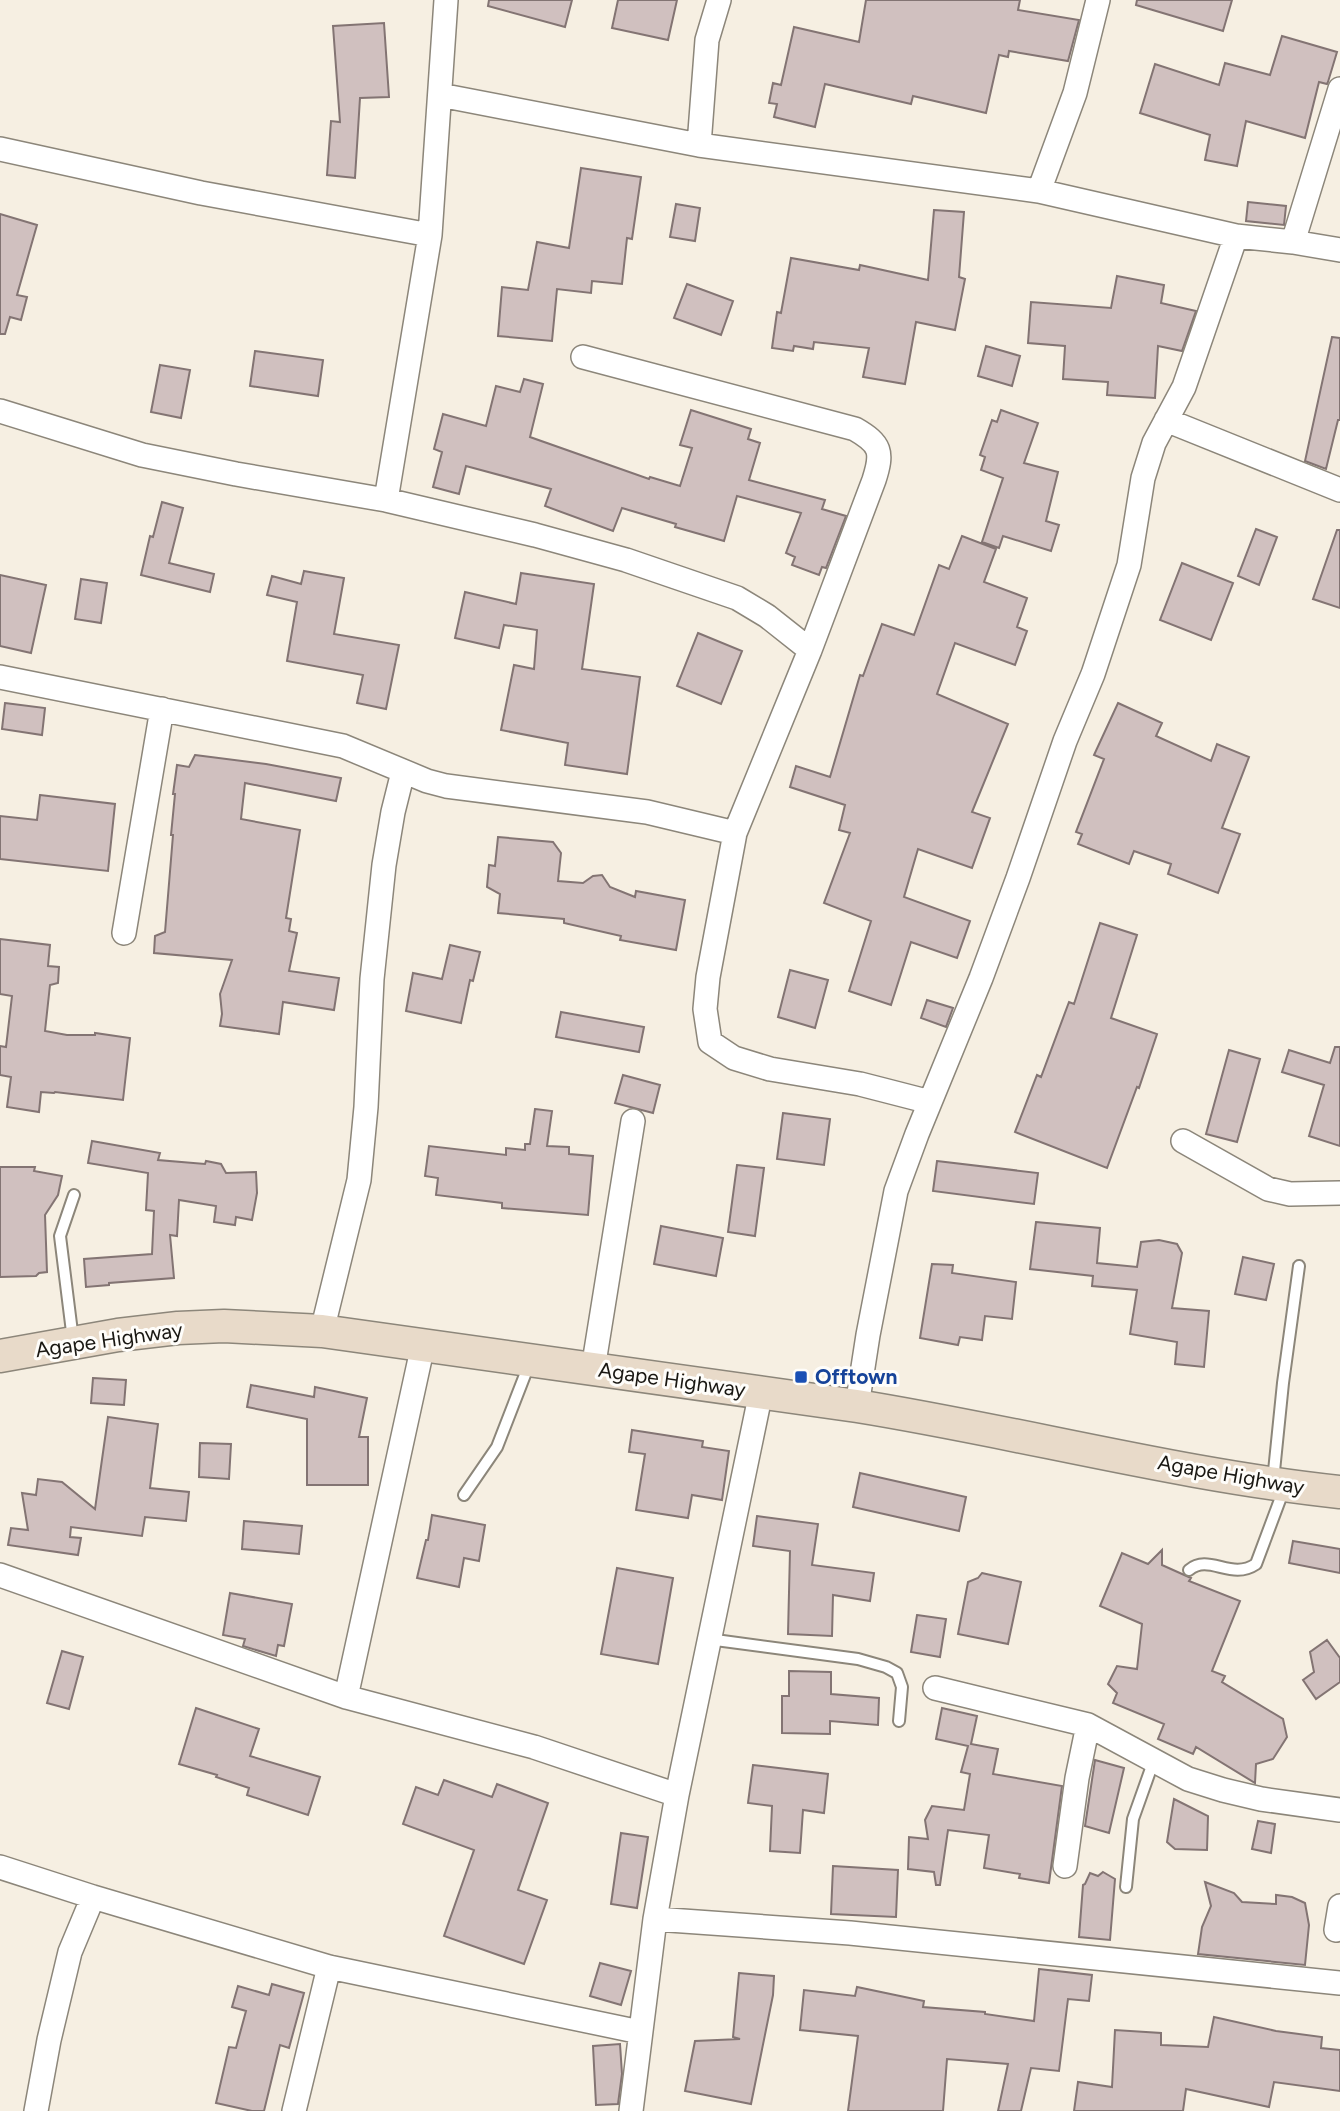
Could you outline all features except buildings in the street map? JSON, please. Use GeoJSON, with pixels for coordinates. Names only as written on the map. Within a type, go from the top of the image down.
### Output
{"type":"FeatureCollection","features":[{"type":"Feature","properties":{"kind":"street"},"geometry":{"type":"LineString","coordinates":[[386,500],[430,235],[446,0]]}},
{"type":"Feature","properties":{"kind":"street"},"geometry":{"type":"LineString","coordinates":[[699,145],[707,40],[719,0]]}},
{"type":"Feature","properties":{"kind":"street"},"geometry":{"type":"LineString","coordinates":[[1039,191],[1075,93],[1098,0]]}},
{"type":"Feature","properties":{"kind":"street"},"geometry":{"type":"LineString","coordinates":[[1293,242],[1340,89]]}},
{"type":"Feature","properties":{"kind":"street"},"geometry":{"type":"LineString","coordinates":[[440,95],[699,145],[1039,191],[1236,236],[1340,250]]}},
{"type":"Feature","properties":{"kind":"street"},"geometry":{"type":"LineString","coordinates":[[0,149],[201,193],[430,235]]}},
{"type":"Feature","properties":{"kind":"street"},"geometry":{"type":"LineString","coordinates":[[858,1406],[868,1335],[896,1191],[981,978],[1065,741],[1093,674],[1129,565],[1143,478],[1154,443],[1184,387],[1236,236]]}},
{"type":"Feature","properties":{"kind":"street"},"geometry":{"type":"LineString","coordinates":[[583,357],[855,429],[875,445],[881,460],[874,480],[810,650],[735,833],[708,977],[705,1009],[710,1042],[734,1058],[770,1069],[860,1084],[930,1102]]}},
{"type":"Feature","properties":{"kind":"street"},"geometry":{"type":"LineString","coordinates":[[0,411],[142,455],[386,500],[535,535],[626,560],[737,598],[767,616],[810,650]]}},
{"type":"Feature","properties":{"kind":"street"},"geometry":{"type":"LineString","coordinates":[[1166,420],[1340,490]]}},
{"type":"Feature","properties":{"kind":"street"},"geometry":{"type":"LineString","coordinates":[[0,677],[343,746],[427,782],[647,812],[735,833]]}},
{"type":"Feature","properties":{"kind":"street"},"geometry":{"type":"LineString","coordinates":[[124,933],[162,709]]}},
{"type":"Feature","properties":{"kind":"street"},"geometry":{"type":"LineString","coordinates":[[322,1331],[359,1180],[366,1107],[372,979],[393,812],[403,772]]}},
{"type":"Feature","properties":{"kind":"street"},"geometry":{"type":"LineString","coordinates":[[593,1369],[633,1121]]}},
{"type":"Feature","properties":{"kind":"street"},"geometry":{"type":"LineString","coordinates":[[1183,1141],[1268,1189],[1290,1194],[1340,1193]]}},
{"type":"Feature","properties":{"kind":"street","name":"Agape Highway"},"geometry":{"type":"LineString","coordinates":[[0,1356],[118,1335],[201,1327],[322,1331],[858,1406],[1279,1485],[1340,1492]]}},
{"type":"Feature","properties":{"kind":"street"},"geometry":{"type":"LineString","coordinates":[[346,1697],[424,1345]]}},
{"type":"Feature","properties":{"kind":"street"},"geometry":{"type":"LineString","coordinates":[[631,2111],[655,1919],[677,1795],[761,1392]]}},
{"type":"Feature","properties":{"kind":"street"},"geometry":{"type":"LineString","coordinates":[[0,1575],[346,1697],[534,1747],[677,1795]]}},
{"type":"Feature","properties":{"kind":"street"},"geometry":{"type":"LineString","coordinates":[[936,1688],[1088,1725],[1188,1779],[1223,1790],[1261,1799],[1340,1810]]}},
{"type":"Feature","properties":{"kind":"street"},"geometry":{"type":"LineString","coordinates":[[1065,1866],[1077,1778],[1088,1725]]}},
{"type":"Feature","properties":{"kind":"street"},"geometry":{"type":"LineString","coordinates":[[0,1867],[329,1967],[640,2032]]}},
{"type":"Feature","properties":{"kind":"street"},"geometry":{"type":"LineString","coordinates":[[36,2111],[49,2040],[70,1952],[93,1897]]}},
{"type":"Feature","properties":{"kind":"street"},"geometry":{"type":"LineString","coordinates":[[1336,1930],[1340,1906]]}},
{"type":"Feature","properties":{"kind":"street"},"geometry":{"type":"LineString","coordinates":[[655,1919],[850,1933],[1340,1983]]}},
{"type":"Feature","properties":{"kind":"street"},"geometry":{"type":"LineString","coordinates":[[294,2111],[329,1967]]}},
{"type":"Feature","properties":{"kind":"lane"},"geometry":{"type":"LineString","coordinates":[[74,1195],[60,1236],[74,1343]]}},
{"type":"Feature","properties":{"kind":"lane"},"geometry":{"type":"LineString","coordinates":[[1189,1570],[1203,1563],[1234,1570],[1247,1570],[1256,1564],[1279,1485],[1283,1383],[1299,1266]]}},
{"type":"Feature","properties":{"kind":"lane"},"geometry":{"type":"LineString","coordinates":[[464,1496],[497,1447],[531,1360]]}},
{"type":"Feature","properties":{"kind":"lane"},"geometry":{"type":"LineString","coordinates":[[708,1639],[858,1660],[886,1667],[897,1673],[902,1687],[899,1721]]}},
{"type":"Feature","properties":{"kind":"lane"},"geometry":{"type":"LineString","coordinates":[[1126,1887],[1133,1819],[1154,1760]]}},
{"type":"Feature","properties":{"kind":"place","name":"Offtown"},"geometry":{"type":"Point","coordinates":[801,1377]}}]}
